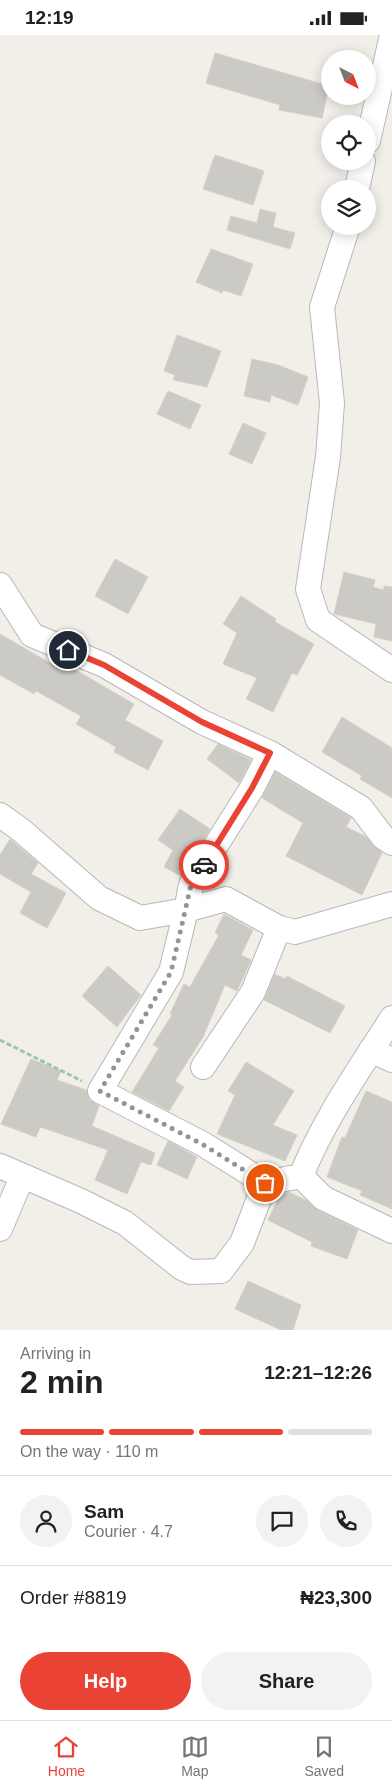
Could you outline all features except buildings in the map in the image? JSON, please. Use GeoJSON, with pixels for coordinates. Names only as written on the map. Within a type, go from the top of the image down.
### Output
{"type":"FeatureCollection","features":[{"type":"Feature","properties":{"kind":"street"},"geometry":{"type":"LineString","coordinates":[[374,115],[392,35]]}},
{"type":"Feature","properties":{"kind":"street"},"geometry":{"type":"LineString","coordinates":[[345,235],[322,307],[332,403],[328,457],[308,589],[318,620],[392,670]]}},
{"type":"Feature","properties":{"kind":"street"},"geometry":{"type":"LineString","coordinates":[[0,585],[32,635],[104,665],[202,722],[270,753],[361,808],[383,837],[392,843]]}},
{"type":"Feature","properties":{"kind":"street"},"geometry":{"type":"LineString","coordinates":[[270,753],[252,788],[191,885],[171,972],[100,1091],[202,1144],[265,1183],[301,1176]]}},
{"type":"Feature","properties":{"kind":"street"},"geometry":{"type":"LineString","coordinates":[[0,815],[21,830],[99,897],[140,917],[186,910],[226,899],[278,928],[295,932],[392,904]]}},
{"type":"Feature","properties":{"kind":"street"},"geometry":{"type":"LineString","coordinates":[[204,1067],[253,992],[278,928]]}},
{"type":"Feature","properties":{"kind":"street"},"geometry":{"type":"LineString","coordinates":[[301,1176],[313,1147],[340,1098],[382,1055],[392,1018]]}},
{"type":"Feature","properties":{"kind":"street"},"geometry":{"type":"LineString","coordinates":[[0,1166],[81,1201],[125,1223],[182,1268],[191,1272],[221,1271],[242,1243],[265,1183]]}},
{"type":"Feature","properties":{"kind":"street"},"geometry":{"type":"LineString","coordinates":[[301,1176],[323,1198],[392,1231]]}},
{"type":"Feature","properties":{"kind":"street"},"geometry":{"type":"LineString","coordinates":[[0,1229],[22,1177]]}},
{"type":"Feature","properties":{"kind":"path"},"geometry":{"type":"LineString","coordinates":[[0,1040],[100,1091]]}},
{"type":"Feature","properties":{"kind":"way so far"},"geometry":{"type":"LineString","coordinates":[[204,865],[191,885],[171,972],[100,1091],[202,1144],[265,1183]]}},
{"type":"Feature","properties":{"kind":"route"},"geometry":{"type":"LineString","coordinates":[[68,650],[104,665],[202,722],[270,753],[252,788],[204,865]]}}]}
